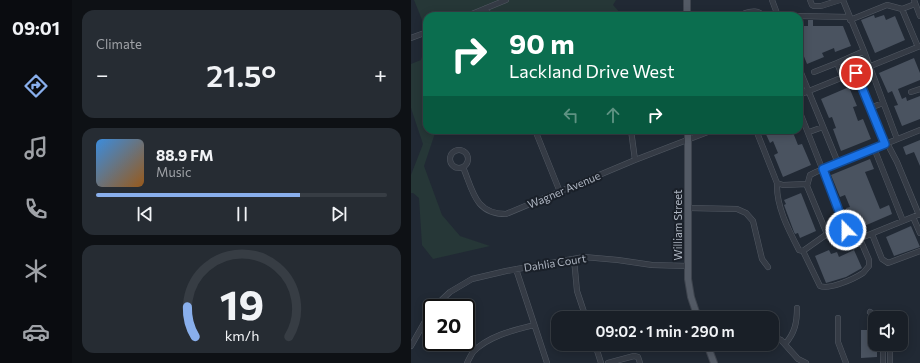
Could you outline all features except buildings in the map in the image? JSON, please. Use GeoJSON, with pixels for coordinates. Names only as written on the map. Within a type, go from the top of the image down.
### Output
{"type":"FeatureCollection","features":[{"type":"Feature","properties":{"kind":"main road"},"geometry":{"type":"LineString","coordinates":[[687,0],[687,12]]}},
{"type":"Feature","properties":{"kind":"main road","name":"William Street"},"geometry":{"type":"LineString","coordinates":[[687,134],[688,266],[691,297],[696,311]]}},
{"type":"Feature","properties":{"kind":"main road"},"geometry":{"type":"LineString","coordinates":[[710,351],[714,363]]}},
{"type":"Feature","properties":{"kind":"street"},"geometry":{"type":"LineString","coordinates":[[476,12],[506,0]]}},
{"type":"Feature","properties":{"kind":"street"},"geometry":{"type":"LineString","coordinates":[[772,0],[776,12]]}},
{"type":"Feature","properties":{"kind":"street"},"geometry":{"type":"LineString","coordinates":[[810,0],[812,5],[817,6],[841,0],[864,51],[897,139]]}},
{"type":"Feature","properties":{"kind":"street"},"geometry":{"type":"LineString","coordinates":[[803,16],[850,18],[887,5],[902,9],[914,2],[920,16]]}},
{"type":"Feature","properties":{"kind":"street"},"geometry":{"type":"LineString","coordinates":[[486,8],[488,12]]}},
{"type":"Feature","properties":{"kind":"street"},"geometry":{"type":"LineString","coordinates":[[803,93],[919,46],[902,9]]}},
{"type":"Feature","properties":{"kind":"street"},"geometry":{"type":"LineString","coordinates":[[747,12],[758,12]]}},
{"type":"Feature","properties":{"kind":"street"},"geometry":{"type":"LineString","coordinates":[[411,38],[423,34]]}},
{"type":"Feature","properties":{"kind":"street"},"geometry":{"type":"LineString","coordinates":[[814,72],[864,51]]}},
{"type":"Feature","properties":{"kind":"street"},"geometry":{"type":"LineString","coordinates":[[837,63],[843,78]]}},
{"type":"Feature","properties":{"kind":"street"},"geometry":{"type":"LineString","coordinates":[[856,73],[886,144],[897,162],[917,215],[920,233]]}},
{"type":"Feature","properties":{"kind":"street"},"geometry":{"type":"LineString","coordinates":[[803,77],[838,163]]}},
{"type":"Feature","properties":{"kind":"street"},"geometry":{"type":"LineString","coordinates":[[911,92],[920,88]]}},
{"type":"Feature","properties":{"kind":"street"},"geometry":{"type":"LineString","coordinates":[[870,108],[883,103]]}},
{"type":"Feature","properties":{"kind":"street"},"geometry":{"type":"LineString","coordinates":[[803,119],[851,242]]}},
{"type":"Feature","properties":{"kind":"street"},"geometry":{"type":"LineString","coordinates":[[809,132],[823,127]]}},
{"type":"Feature","properties":{"kind":"street"},"geometry":{"type":"LineString","coordinates":[[917,215],[860,239],[843,244],[837,243],[831,240],[827,234],[816,210],[807,184],[810,175],[920,130]]}},
{"type":"Feature","properties":{"kind":"street"},"geometry":{"type":"LineString","coordinates":[[537,134],[560,192]]}},
{"type":"Feature","properties":{"kind":"street"},"geometry":{"type":"LineString","coordinates":[[632,134],[635,160]]}},
{"type":"Feature","properties":{"kind":"street","name":"Wagner Avenue"},"geometry":{"type":"LineString","coordinates":[[463,167],[476,200],[481,206],[498,214],[506,214],[635,160],[703,134]]}},
{"type":"Feature","properties":{"kind":"street"},"geometry":{"type":"LineString","coordinates":[[758,134],[777,183],[777,194],[782,213],[799,250],[803,251],[820,286],[825,288],[834,286],[864,272],[869,266],[869,260],[860,239]]}},
{"type":"Feature","properties":{"kind":"street"},"geometry":{"type":"LineString","coordinates":[[874,148],[903,221]]}},
{"type":"Feature","properties":{"kind":"street"},"geometry":{"type":"LineString","coordinates":[[777,183],[783,185],[807,184]]}},
{"type":"Feature","properties":{"kind":"street"},"geometry":{"type":"LineString","coordinates":[[688,208],[737,209],[746,213],[753,221],[763,260],[768,267]]}},
{"type":"Feature","properties":{"kind":"street"},"geometry":{"type":"LineString","coordinates":[[803,251],[827,234]]}},
{"type":"Feature","properties":{"kind":"street"},"geometry":{"type":"LineString","coordinates":[[872,234],[882,259],[888,263],[892,263],[920,251]]}},
{"type":"Feature","properties":{"kind":"street","name":"Dahlia Court"},"geometry":{"type":"LineString","coordinates":[[443,299],[450,292],[471,279],[574,258],[585,257],[652,265],[688,266]]}},
{"type":"Feature","properties":{"kind":"street"},"geometry":{"type":"LineString","coordinates":[[574,258],[577,291],[584,311]]}},
{"type":"Feature","properties":{"kind":"street"},"geometry":{"type":"LineString","coordinates":[[516,269],[547,363]]}},
{"type":"Feature","properties":{"kind":"street"},"geometry":{"type":"LineString","coordinates":[[785,344],[795,329],[797,308]]}},
{"type":"Feature","properties":{"kind":"street"},"geometry":{"type":"LineString","coordinates":[[838,318],[838,342],[846,363]]}},
{"type":"Feature","properties":{"kind":"street","name":"Dahlia Court"},"geometry":{"type":"LineString","coordinates":[[411,346],[423,325]]}},
{"type":"Feature","properties":{"kind":"street"},"geometry":{"type":"LineString","coordinates":[[467,363],[473,352],[487,341],[534,325]]}},
{"type":"Feature","properties":{"kind":"street"},"geometry":{"type":"LineString","coordinates":[[779,339],[798,359],[806,363]]}},
{"type":"Feature","properties":{"kind":"street"},"geometry":{"type":"LineString","coordinates":[[597,351],[601,363]]}},
{"type":"Feature","properties":{"kind":"street"},"geometry":{"type":"LineString","coordinates":[[883,351],[883,363]]}},
{"type":"Feature","properties":{"kind":"street"},"geometry":{"type":"LineString","coordinates":[[890,351],[890,363]]}},
{"type":"Feature","properties":{"kind":"street"},"geometry":{"type":"LineString","coordinates":[[608,363],[634,356],[638,357],[640,363]]}},
{"type":"Feature","properties":{"kind":"shaded area"},"geometry":{"type":"Polygon","coordinates":[[[414,0],[616,0],[613,5],[619,12],[423,12],[423,22],[414,0]]]}},
{"type":"Feature","properties":{"kind":"shaded area"},"geometry":{"type":"Polygon","coordinates":[[[423,54],[423,134],[435,134],[424,166],[442,215],[460,236],[490,246],[433,259],[422,245],[419,198],[411,193],[411,175],[423,144],[411,108],[411,64],[421,60],[423,54]]]}},
{"type":"Feature","properties":{"kind":"route"},"geometry":{"type":"LineString","coordinates":[[846,230],[823,169],[885,144],[856,73]]}}]}
